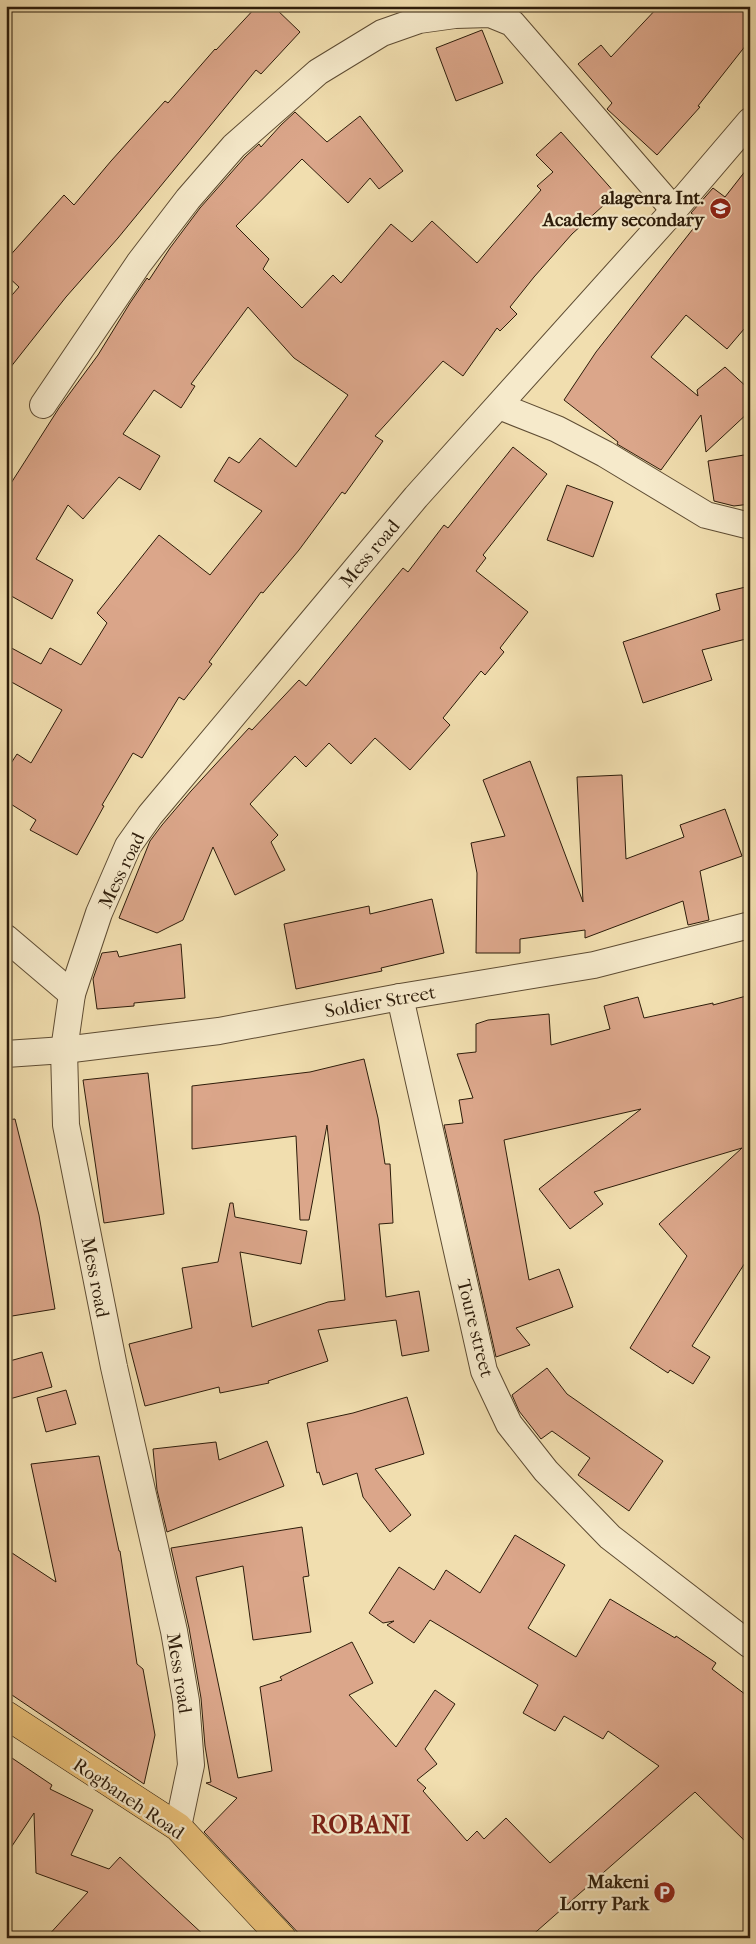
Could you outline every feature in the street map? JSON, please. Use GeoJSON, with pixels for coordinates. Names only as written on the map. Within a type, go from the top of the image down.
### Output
{"type":"FeatureCollection","features":[{"type":"Feature","properties":{"kind":"main road","name":"Rogbaneh Road"},"geometry":{"type":"LineString","coordinates":[[6,1715],[178,1827],[282,1938]]}},
{"type":"Feature","properties":{"kind":"street"},"geometry":{"type":"LineString","coordinates":[[43,405],[139,262],[188,199],[234,146],[318,72],[382,33],[420,20],[455,15],[490,14],[512,23],[674,210]]}},
{"type":"Feature","properties":{"kind":"street","name":"Mess road"},"geometry":{"type":"LineString","coordinates":[[178,1827],[191,1765],[186,1700],[174,1631],[114,1367],[66,1125],[64,1050],[72,994],[99,913],[128,846],[150,815],[416,497],[674,210],[750,121]]}},
{"type":"Feature","properties":{"kind":"street"},"geometry":{"type":"LineString","coordinates":[[499,406],[557,429],[605,454],[706,515],[750,526]]}},
{"type":"Feature","properties":{"kind":"street","name":"Soldier Street"},"geometry":{"type":"LineString","coordinates":[[6,1054],[64,1050],[219,1031],[400,997],[594,965],[750,925]]}},
{"type":"Feature","properties":{"kind":"street"},"geometry":{"type":"LineString","coordinates":[[6,938],[72,994]]}},
{"type":"Feature","properties":{"kind":"street","name":"Toure street"},"geometry":{"type":"LineString","coordinates":[[400,997],[484,1371],[509,1424],[546,1471],[610,1536],[750,1645]]}},
{"type":"Feature","properties":{"kind":"building"},"geometry":{"type":"Polygon","coordinates":[[[257,6],[273,6],[300,32],[261,74],[256,70],[118,238],[66,297],[6,373],[6,302],[19,287],[6,275],[6,260],[64,195],[74,205],[165,101],[168,103],[215,49],[257,6]]]}},
{"type":"Feature","properties":{"kind":"building"},"geometry":{"type":"Polygon","coordinates":[[[659,6],[742,6],[750,12],[750,40],[698,106],[700,107],[657,155],[607,109],[612,103],[578,64],[601,45],[611,57],[659,6]]]}},
{"type":"Feature","properties":{"kind":"building"},"geometry":{"type":"Polygon","coordinates":[[[482,30],[503,83],[456,101],[436,48],[482,30]]]}},
{"type":"Feature","properties":{"kind":"building"},"geometry":{"type":"Polygon","coordinates":[[[295,112],[327,142],[360,116],[403,171],[379,189],[370,178],[348,203],[302,159],[236,226],[269,259],[263,269],[302,308],[333,275],[341,283],[391,224],[412,242],[432,221],[477,263],[541,190],[537,186],[553,172],[536,155],[561,132],[616,194],[572,234],[534,277],[510,307],[517,314],[500,331],[497,328],[463,376],[443,361],[375,436],[383,441],[345,494],[342,492],[299,550],[263,593],[261,592],[209,662],[212,664],[184,700],[179,697],[142,758],[133,753],[102,805],[104,806],[77,855],[30,830],[36,820],[6,801],[6,771],[17,754],[31,763],[62,710],[6,679],[6,645],[41,664],[50,648],[81,665],[107,623],[97,613],[159,535],[210,575],[262,511],[214,481],[229,457],[239,463],[260,438],[296,467],[348,395],[294,358],[248,307],[191,384],[195,386],[181,408],[154,390],[123,434],[160,456],[140,490],[119,477],[83,519],[68,505],[36,559],[73,580],[52,619],[6,593],[6,491],[59,408],[98,355],[147,278],[149,280],[200,208],[245,157],[259,144],[261,147],[295,112]]]}},
{"type":"Feature","properties":{"kind":"building"},"geometry":{"type":"Polygon","coordinates":[[[750,165],[750,322],[727,349],[686,315],[651,357],[698,396],[697,390],[725,367],[750,390],[750,411],[706,452],[701,415],[661,470],[617,444],[618,442],[564,400],[596,352],[700,220],[691,213],[713,188],[725,197],[750,165]]]}},
{"type":"Feature","properties":{"kind":"building"},"geometry":{"type":"Polygon","coordinates":[[[513,447],[547,474],[483,555],[486,558],[476,571],[528,612],[500,648],[504,652],[485,675],[481,671],[443,718],[450,725],[410,770],[375,738],[351,764],[329,743],[306,767],[295,756],[250,804],[278,835],[271,842],[285,870],[235,895],[213,847],[183,920],[157,933],[119,918],[150,841],[162,825],[249,728],[252,730],[299,680],[306,686],[403,568],[408,572],[444,525],[448,528],[513,447]]]}},
{"type":"Feature","properties":{"kind":"building"},"geometry":{"type":"Polygon","coordinates":[[[750,454],[750,504],[734,506],[714,501],[708,461],[750,454]]]}},
{"type":"Feature","properties":{"kind":"building"},"geometry":{"type":"Polygon","coordinates":[[[567,485],[613,502],[593,557],[547,540],[567,485]]]}},
{"type":"Feature","properties":{"kind":"building"},"geometry":{"type":"Polygon","coordinates":[[[750,586],[750,638],[702,650],[712,680],[643,703],[623,642],[720,610],[716,594],[750,586]]]}},
{"type":"Feature","properties":{"kind":"building"},"geometry":{"type":"Polygon","coordinates":[[[530,761],[583,902],[577,777],[622,775],[626,859],[684,837],[680,825],[725,809],[742,856],[700,871],[709,920],[688,925],[683,901],[585,938],[585,930],[520,939],[520,953],[476,953],[477,873],[471,843],[505,836],[483,780],[530,761]]]}},
{"type":"Feature","properties":{"kind":"building"},"geometry":{"type":"Polygon","coordinates":[[[432,899],[444,953],[381,968],[382,971],[296,989],[284,924],[369,906],[370,914],[432,899]]]}},
{"type":"Feature","properties":{"kind":"building"},"geometry":{"type":"Polygon","coordinates":[[[181,944],[185,998],[134,1003],[134,1006],[97,1009],[93,979],[102,953],[117,951],[119,957],[181,944]]]}},
{"type":"Feature","properties":{"kind":"building"},"geometry":{"type":"Polygon","coordinates":[[[750,995],[750,1255],[692,1346],[710,1357],[693,1384],[670,1370],[668,1373],[630,1348],[687,1256],[659,1224],[742,1148],[594,1192],[603,1204],[570,1229],[539,1189],[641,1109],[504,1140],[529,1280],[559,1269],[573,1307],[516,1328],[530,1345],[496,1357],[444,1125],[463,1123],[459,1100],[473,1098],[457,1054],[476,1052],[476,1024],[488,1020],[549,1014],[551,1045],[610,1029],[604,1006],[638,997],[644,1018],[713,1003],[713,1005],[750,995]]]}},
{"type":"Feature","properties":{"kind":"building"},"geometry":{"type":"Polygon","coordinates":[[[364,1059],[378,1118],[385,1164],[390,1164],[393,1223],[379,1224],[386,1297],[419,1291],[429,1351],[402,1356],[396,1320],[318,1330],[328,1361],[268,1381],[269,1383],[220,1393],[219,1387],[145,1406],[129,1344],[192,1328],[182,1268],[218,1262],[230,1203],[233,1203],[235,1217],[307,1231],[301,1264],[240,1252],[252,1327],[328,1302],[345,1300],[327,1125],[309,1220],[300,1220],[296,1136],[192,1149],[192,1086],[310,1072],[364,1059]]]}},
{"type":"Feature","properties":{"kind":"building"},"geometry":{"type":"Polygon","coordinates":[[[148,1073],[164,1214],[104,1223],[83,1080],[148,1073]]]}},
{"type":"Feature","properties":{"kind":"building"},"geometry":{"type":"Polygon","coordinates":[[[15,1119],[39,1215],[55,1309],[6,1317],[6,1120],[15,1119]]]}},
{"type":"Feature","properties":{"kind":"building"},"geometry":{"type":"Polygon","coordinates":[[[42,1352],[52,1387],[6,1400],[6,1362],[42,1352]]]}},
{"type":"Feature","properties":{"kind":"building"},"geometry":{"type":"Polygon","coordinates":[[[547,1368],[567,1394],[663,1461],[629,1511],[578,1475],[590,1458],[552,1431],[541,1439],[519,1411],[512,1395],[547,1368]]]}},
{"type":"Feature","properties":{"kind":"building"},"geometry":{"type":"Polygon","coordinates":[[[66,1390],[76,1424],[46,1432],[37,1398],[66,1390]]]}},
{"type":"Feature","properties":{"kind":"building"},"geometry":{"type":"Polygon","coordinates":[[[407,1397],[424,1454],[375,1469],[411,1515],[390,1532],[363,1497],[357,1473],[323,1485],[319,1472],[317,1473],[307,1423],[353,1413],[407,1397]]]}},
{"type":"Feature","properties":{"kind":"building"},"geometry":{"type":"Polygon","coordinates":[[[267,1441],[284,1486],[167,1532],[157,1490],[153,1449],[216,1442],[219,1460],[267,1441]]]}},
{"type":"Feature","properties":{"kind":"building"},"geometry":{"type":"Polygon","coordinates":[[[99,1456],[120,1551],[137,1664],[143,1669],[155,1735],[144,1784],[6,1691],[6,1549],[56,1582],[31,1464],[99,1456]]]}},
{"type":"Feature","properties":{"kind":"building"},"geometry":{"type":"Polygon","coordinates":[[[302,1527],[309,1576],[303,1577],[311,1632],[253,1640],[243,1566],[196,1577],[238,1778],[272,1771],[260,1687],[282,1680],[280,1677],[352,1642],[373,1683],[349,1695],[396,1747],[435,1690],[455,1704],[425,1749],[437,1764],[417,1780],[426,1788],[423,1791],[467,1841],[477,1831],[484,1839],[506,1818],[550,1863],[659,1766],[608,1731],[603,1739],[564,1716],[555,1731],[523,1713],[538,1685],[430,1620],[414,1643],[387,1625],[394,1621],[383,1623],[369,1613],[399,1567],[434,1590],[446,1570],[480,1593],[515,1535],[565,1565],[528,1628],[576,1657],[610,1599],[675,1638],[676,1636],[716,1663],[712,1669],[750,1698],[750,1846],[695,1792],[529,1938],[303,1938],[204,1832],[237,1798],[206,1783],[211,1782],[205,1746],[201,1698],[189,1628],[171,1548],[302,1527]]]}},
{"type":"Feature","properties":{"kind":"building"},"geometry":{"type":"Polygon","coordinates":[[[6,1754],[52,1785],[50,1789],[93,1810],[71,1855],[109,1869],[120,1857],[207,1938],[46,1938],[88,1892],[36,1873],[34,1813],[6,1855],[6,1754]]]}},
{"type":"Feature","properties":{"kind":"place","name":"alagenra Int. Academy secondary"},"geometry":{"type":"Point","coordinates":[720,208]}},
{"type":"Feature","properties":{"kind":"place","name":"Makeni Lorry Park"},"geometry":{"type":"Point","coordinates":[665,1892]}},
{"type":"Feature","properties":{"kind":"district","name":"ROBANI"},"geometry":{"type":"Point","coordinates":[361,1825]}}]}
